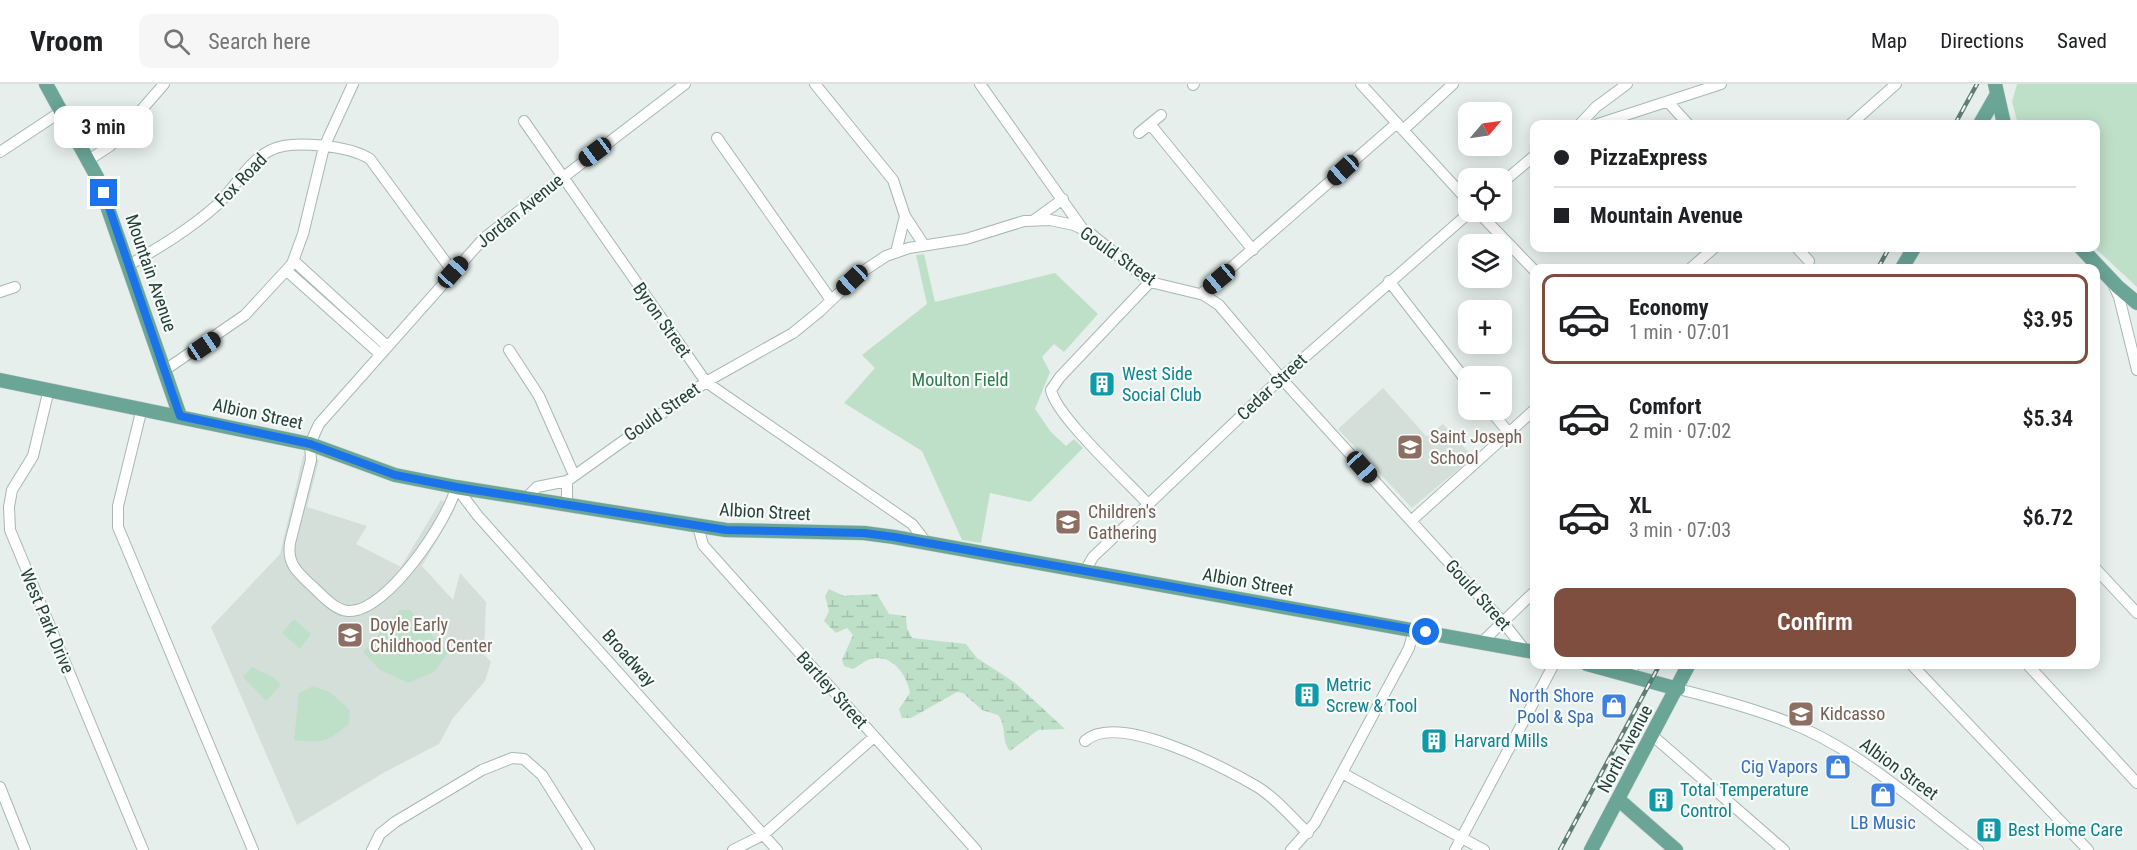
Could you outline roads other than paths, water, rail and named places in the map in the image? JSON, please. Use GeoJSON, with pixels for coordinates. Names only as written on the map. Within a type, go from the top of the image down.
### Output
{"type":"FeatureCollection","features":[{"type":"Feature","properties":{"kind":"main road"},"geometry":{"type":"LineString","coordinates":[[46,84],[90,159]]}},
{"type":"Feature","properties":{"kind":"main road"},"geometry":{"type":"LineString","coordinates":[[1988,84],[1998,88]]}},
{"type":"Feature","properties":{"kind":"main road"},"geometry":{"type":"LineString","coordinates":[[1982,120],[1998,88]]}},
{"type":"Feature","properties":{"kind":"main road"},"geometry":{"type":"LineString","coordinates":[[1998,88],[2003,120]]}},
{"type":"Feature","properties":{"kind":"main road","name":"Mountain Avenue"},"geometry":{"type":"LineString","coordinates":[[90,159],[180,416]]}},
{"type":"Feature","properties":{"kind":"main road"},"geometry":{"type":"LineString","coordinates":[[2085,252],[2096,264]]}},
{"type":"Feature","properties":{"kind":"main road"},"geometry":{"type":"LineString","coordinates":[[2100,268],[2137,303]]}},
{"type":"Feature","properties":{"kind":"main road","name":"Albion Street"},"geometry":{"type":"LineString","coordinates":[[0,381],[49,389],[310,444],[395,475],[456,487],[698,526],[750,532],[864,533],[926,542],[1530,651]]}},
{"type":"Feature","properties":{"kind":"main road","name":"North Avenue"},"geometry":{"type":"LineString","coordinates":[[1592,850],[1686,669]]}},
{"type":"Feature","properties":{"kind":"main road","name":"Albion Street"},"geometry":{"type":"LineString","coordinates":[[1632,670],[1677,688]]}},
{"type":"Feature","properties":{"kind":"main road"},"geometry":{"type":"LineString","coordinates":[[1619,800],[1676,850]]}},
{"type":"Feature","properties":{"kind":"street"},"geometry":{"type":"LineString","coordinates":[[90,159],[110,146],[164,84]]}},
{"type":"Feature","properties":{"kind":"street"},"geometry":{"type":"LineString","coordinates":[[165,370],[231,326],[258,303],[294,261],[324,147],[353,84]]}},
{"type":"Feature","properties":{"kind":"street"},"geometry":{"type":"LineString","coordinates":[[815,84],[893,180],[904,216],[924,246]]}},
{"type":"Feature","properties":{"kind":"street"},"geometry":{"type":"LineString","coordinates":[[980,84],[1083,229]]}},
{"type":"Feature","properties":{"kind":"street"},"geometry":{"type":"LineString","coordinates":[[1361,84],[1458,190]]}},
{"type":"Feature","properties":{"kind":"street"},"geometry":{"type":"LineString","coordinates":[[1201,294],[1453,84]]}},
{"type":"Feature","properties":{"kind":"street"},"geometry":{"type":"LineString","coordinates":[[1584,120],[1596,107],[1627,84]]}},
{"type":"Feature","properties":{"kind":"street"},"geometry":{"type":"LineString","coordinates":[[1611,120],[1721,84]]}},
{"type":"Feature","properties":{"kind":"street"},"geometry":{"type":"LineString","coordinates":[[1856,120],[1896,84]]}},
{"type":"Feature","properties":{"kind":"street","name":"Jordan Avenue"},"geometry":{"type":"LineString","coordinates":[[310,444],[319,424],[453,272],[497,227],[676,86]]}},
{"type":"Feature","properties":{"kind":"street"},"geometry":{"type":"LineString","coordinates":[[1668,102],[1684,120]]}},
{"type":"Feature","properties":{"kind":"street"},"geometry":{"type":"LineString","coordinates":[[0,152],[63,111]]}},
{"type":"Feature","properties":{"kind":"street"},"geometry":{"type":"LineString","coordinates":[[1139,133],[1161,115]]}},
{"type":"Feature","properties":{"kind":"street","name":"Byron Street"},"geometry":{"type":"LineString","coordinates":[[524,121],[706,382],[912,524],[926,542]]}},
{"type":"Feature","properties":{"kind":"street"},"geometry":{"type":"LineString","coordinates":[[1150,124],[1253,250]]}},
{"type":"Feature","properties":{"kind":"street"},"geometry":{"type":"LineString","coordinates":[[717,138],[831,300]]}},
{"type":"Feature","properties":{"kind":"street","name":"Fox Road"},"geometry":{"type":"LineString","coordinates":[[129,265],[164,245],[200,219],[270,150],[296,145],[355,152],[370,159],[453,272]]}},
{"type":"Feature","properties":{"kind":"street"},"geometry":{"type":"LineString","coordinates":[[1512,175],[1530,159]]}},
{"type":"Feature","properties":{"kind":"street"},"geometry":{"type":"LineString","coordinates":[[1034,220],[1063,199]]}},
{"type":"Feature","properties":{"kind":"street"},"geometry":{"type":"LineString","coordinates":[[896,252],[904,216]]}},
{"type":"Feature","properties":{"kind":"street","name":"Gould Street"},"geometry":{"type":"LineString","coordinates":[[527,497],[537,487],[570,478],[706,382],[793,333],[867,268],[896,252],[961,241],[1034,220],[1060,221],[1083,229],[1150,282],[1167,288],[1201,294],[1214,301],[1228,314],[1281,378],[1530,651]]}},
{"type":"Feature","properties":{"kind":"street","name":"Cedar Street"},"geometry":{"type":"LineString","coordinates":[[1085,572],[1091,559],[1281,378],[1458,222]]}},
{"type":"Feature","properties":{"kind":"street"},"geometry":{"type":"LineString","coordinates":[[1488,222],[1530,266]]}},
{"type":"Feature","properties":{"kind":"street"},"geometry":{"type":"LineString","coordinates":[[1696,264],[1709,252]]}},
{"type":"Feature","properties":{"kind":"street"},"geometry":{"type":"LineString","coordinates":[[1801,252],[1809,261]]}},
{"type":"Feature","properties":{"kind":"street"},"geometry":{"type":"LineString","coordinates":[[294,261],[384,350]]}},
{"type":"Feature","properties":{"kind":"street"},"geometry":{"type":"LineString","coordinates":[[287,271],[384,350]]}},
{"type":"Feature","properties":{"kind":"street"},"geometry":{"type":"LineString","coordinates":[[1389,281],[1458,370]]}},
{"type":"Feature","properties":{"kind":"street"},"geometry":{"type":"LineString","coordinates":[[2112,281],[2133,330],[2137,370]]}},
{"type":"Feature","properties":{"kind":"street"},"geometry":{"type":"LineString","coordinates":[[1148,504],[1066,416],[1053,400],[1051,390],[1060,377],[1150,282]]}},
{"type":"Feature","properties":{"kind":"street"},"geometry":{"type":"LineString","coordinates":[[0,292],[15,287]]}},
{"type":"Feature","properties":{"kind":"street"},"geometry":{"type":"LineString","coordinates":[[509,350],[538,396],[570,478],[567,504]]}},
{"type":"Feature","properties":{"kind":"street","name":"West Park Drive"},"geometry":{"type":"LineString","coordinates":[[49,389],[33,456],[12,490],[5,531],[143,850]]}},
{"type":"Feature","properties":{"kind":"street"},"geometry":{"type":"LineString","coordinates":[[142,408],[118,506],[118,526],[253,850]]}},
{"type":"Feature","properties":{"kind":"street"},"geometry":{"type":"LineString","coordinates":[[1411,521],[1530,414]]}},
{"type":"Feature","properties":{"kind":"street"},"geometry":{"type":"LineString","coordinates":[[1498,420],[1509,434]]}},
{"type":"Feature","properties":{"kind":"street"},"geometry":{"type":"LineString","coordinates":[[310,444],[310,463],[290,543],[289,556],[293,568],[335,605],[351,611],[364,608],[398,583],[453,501],[456,487]]}},
{"type":"Feature","properties":{"kind":"street","name":"Broadway"},"geometry":{"type":"LineString","coordinates":[[456,487],[486,524],[777,850]]}},
{"type":"Feature","properties":{"kind":"street","name":"Bartley Street"},"geometry":{"type":"LineString","coordinates":[[698,526],[703,545],[976,850]]}},
{"type":"Feature","properties":{"kind":"street"},"geometry":{"type":"LineString","coordinates":[[2100,573],[2137,613]]}},
{"type":"Feature","properties":{"kind":"street"},"geometry":{"type":"LineString","coordinates":[[1482,642],[1530,596]]}},
{"type":"Feature","properties":{"kind":"street"},"geometry":{"type":"LineString","coordinates":[[1291,850],[1308,832],[1342,773],[1409,648],[1414,630]]}},
{"type":"Feature","properties":{"kind":"street"},"geometry":{"type":"LineString","coordinates":[[1455,850],[1551,669]]}},
{"type":"Feature","properties":{"kind":"street"},"geometry":{"type":"LineString","coordinates":[[1916,669],[2088,850]]}},
{"type":"Feature","properties":{"kind":"street"},"geometry":{"type":"LineString","coordinates":[[2032,669],[2137,783]]}},
{"type":"Feature","properties":{"kind":"street","name":"Albion Street"},"geometry":{"type":"LineString","coordinates":[[1677,688],[1788,722],[1827,741],[1868,767],[1978,850]]}},
{"type":"Feature","properties":{"kind":"street"},"geometry":{"type":"LineString","coordinates":[[1084,741],[1102,732],[1154,738],[1256,786],[1308,832]]}},
{"type":"Feature","properties":{"kind":"street"},"geometry":{"type":"LineString","coordinates":[[1653,736],[1784,850]]}},
{"type":"Feature","properties":{"kind":"street"},"geometry":{"type":"LineString","coordinates":[[733,850],[763,835],[874,737]]}},
{"type":"Feature","properties":{"kind":"street"},"geometry":{"type":"LineString","coordinates":[[372,850],[380,834],[395,822],[482,770],[512,758],[524,759],[542,775],[589,850]]}},
{"type":"Feature","properties":{"kind":"street"},"geometry":{"type":"LineString","coordinates":[[1342,773],[1484,850]]}},
{"type":"Feature","properties":{"kind":"street"},"geometry":{"type":"LineString","coordinates":[[0,787],[26,850]]}},
{"type":"Feature","properties":{"kind":"railway"},"geometry":{"type":"LineString","coordinates":[[1957,120],[1977,84]]}},
{"type":"Feature","properties":{"kind":"railway"},"geometry":{"type":"LineString","coordinates":[[1880,264],[1887,252]]}},
{"type":"Feature","properties":{"kind":"railway"},"geometry":{"type":"LineString","coordinates":[[1560,850],[1657,669]]}},
{"type":"Feature","properties":{"kind":"place","name":"West Side Social Club"},"geometry":{"type":"Point","coordinates":[1102,384]}},
{"type":"Feature","properties":{"kind":"place","name":"Saint Joseph School"},"geometry":{"type":"Point","coordinates":[1410,447]}},
{"type":"Feature","properties":{"kind":"place","name":"Children's Gathering"},"geometry":{"type":"Point","coordinates":[1068,522]}},
{"type":"Feature","properties":{"kind":"place","name":"Doyle Early Childhood Center"},"geometry":{"type":"Point","coordinates":[350,635]}},
{"type":"Feature","properties":{"kind":"place","name":"Metric Screw & Tool"},"geometry":{"type":"Point","coordinates":[1307,695]}},
{"type":"Feature","properties":{"kind":"place","name":"North Shore Pool & Spa"},"geometry":{"type":"Point","coordinates":[1614,706]}},
{"type":"Feature","properties":{"kind":"place","name":"Kidcasso"},"geometry":{"type":"Point","coordinates":[1801,714]}},
{"type":"Feature","properties":{"kind":"place","name":"Harvard Mills"},"geometry":{"type":"Point","coordinates":[1434,741]}},
{"type":"Feature","properties":{"kind":"place","name":"Cig Vapors"},"geometry":{"type":"Point","coordinates":[1838,767]}},
{"type":"Feature","properties":{"kind":"place","name":"LB Music"},"geometry":{"type":"Point","coordinates":[1883,795]}},
{"type":"Feature","properties":{"kind":"place","name":"Total Temperature Control"},"geometry":{"type":"Point","coordinates":[1661,800]}},
{"type":"Feature","properties":{"kind":"place","name":"Best Home Care"},"geometry":{"type":"Point","coordinates":[1989,830]}},
{"type":"Feature","properties":{"kind":"park label","name":"Moulton Field"},"geometry":{"type":"Point","coordinates":[960,380]}}]}
